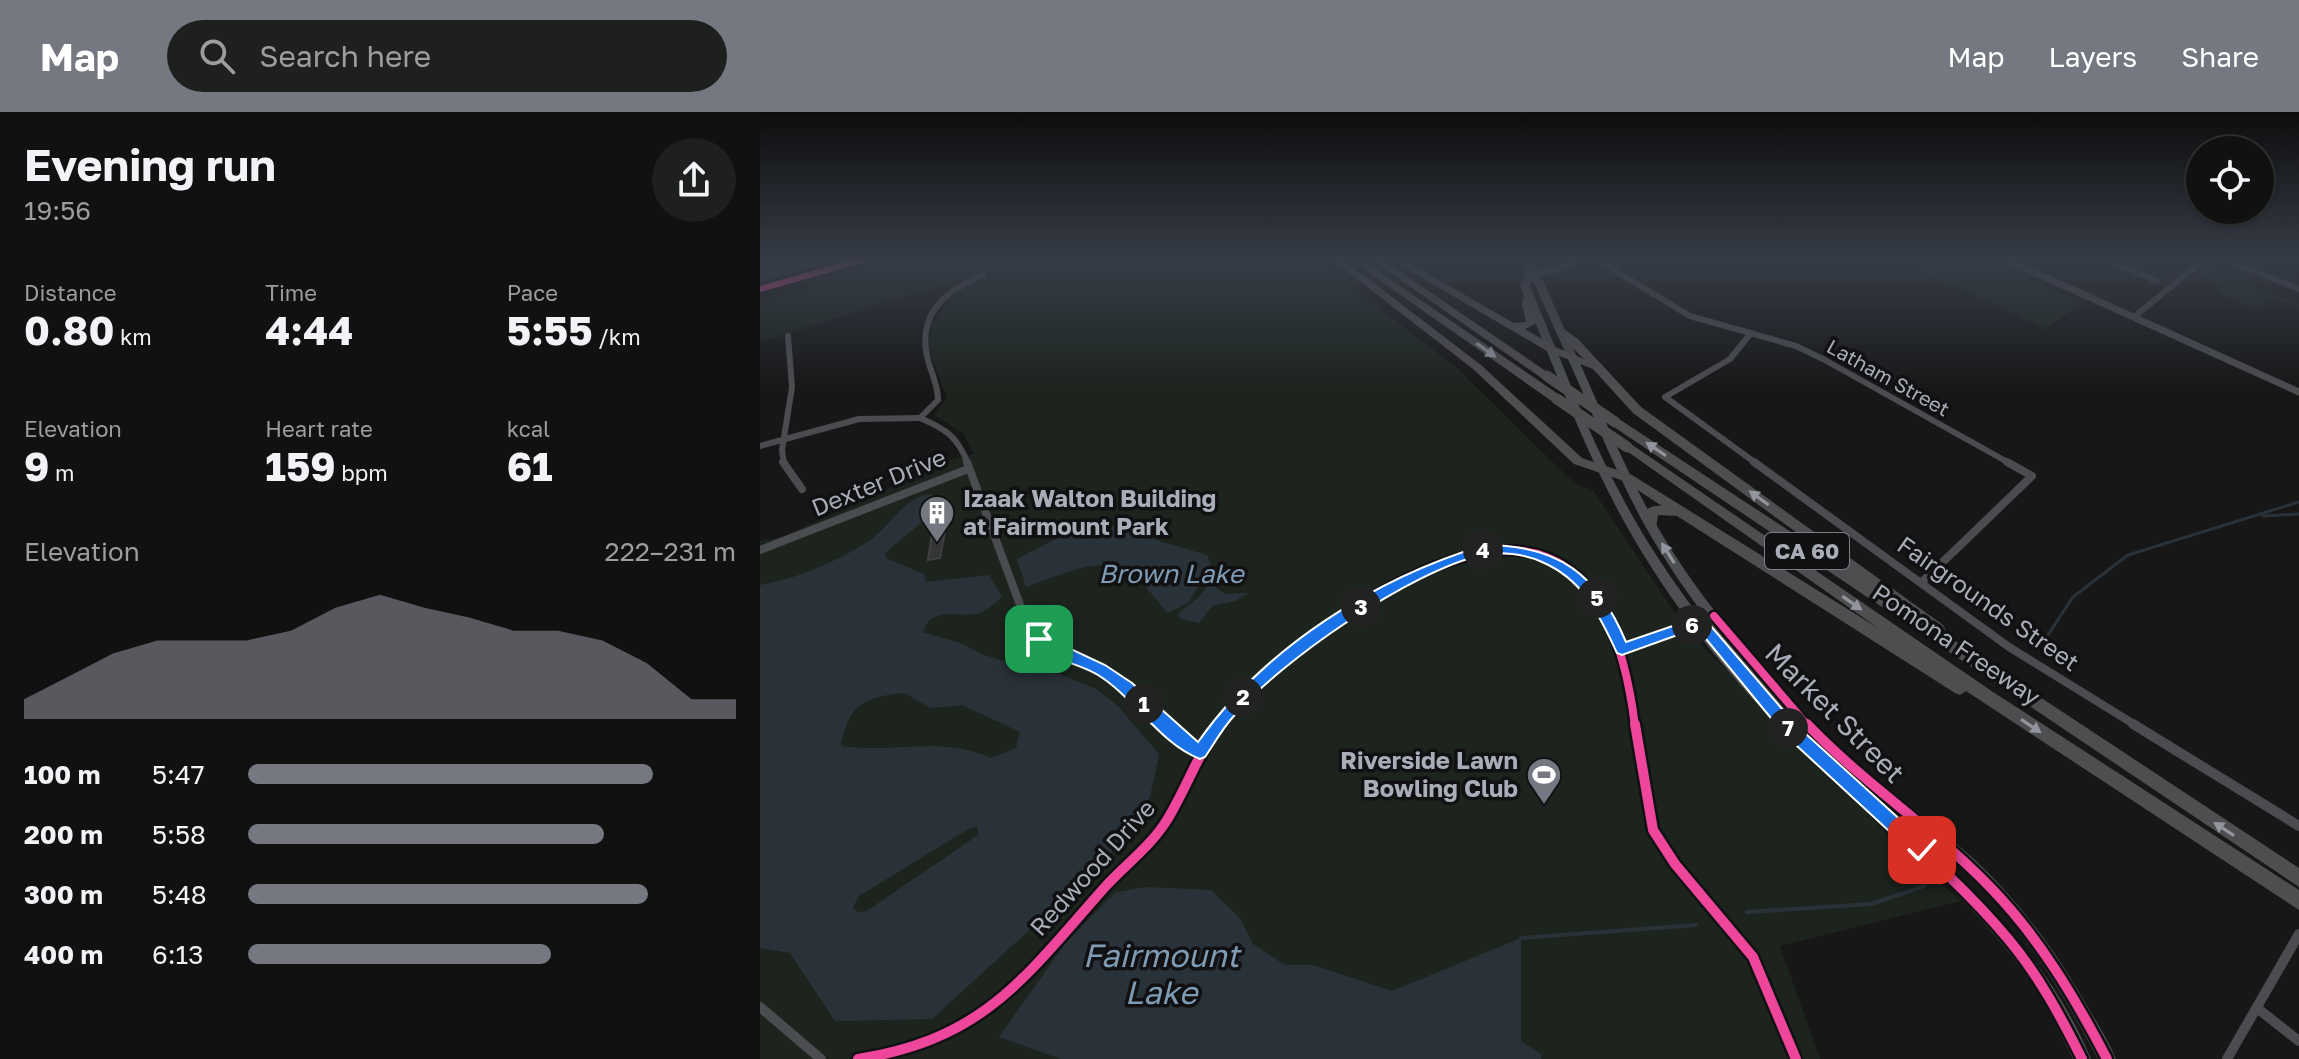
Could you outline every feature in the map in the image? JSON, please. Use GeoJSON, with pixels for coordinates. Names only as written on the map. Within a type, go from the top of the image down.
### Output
{"type":"FeatureCollection","features":[{"type":"Feature","properties":{"kind":"highway"},"geometry":{"type":"LineString","coordinates":[[1393,302],[1477,367],[1578,461],[1628,478],[1956,687],[1988,697]]}},
{"type":"Feature","properties":{"kind":"highway","name":"Pomona Freeway"},"geometry":{"type":"LineString","coordinates":[[1417,302],[1988,697],[2299,901]]}},
{"type":"Feature","properties":{"kind":"highway","name":"Pomona Freeway"},"geometry":{"type":"LineString","coordinates":[[1439,302],[1999,680],[2294,874]]}},
{"type":"Feature","properties":{"kind":"highway"},"geometry":{"type":"LineString","coordinates":[[1469,302],[1551,349],[1596,368]]}},
{"type":"Feature","properties":{"kind":"highway"},"geometry":{"type":"LineString","coordinates":[[1510,326],[1522,327],[1532,323],[1527,302]]}},
{"type":"Feature","properties":{"kind":"highway"},"geometry":{"type":"LineString","coordinates":[[1561,332],[1574,341],[1637,410],[1977,657],[1999,680]]}},
{"type":"Feature","properties":{"kind":"highway"},"geometry":{"type":"LineString","coordinates":[[1651,525],[1650,514],[1658,509],[1684,514]]}},
{"type":"Feature","properties":{"kind":"main road","name":"Market Street"},"geometry":{"type":"LineString","coordinates":[[1532,302],[1603,471],[1638,535],[1699,622],[1746,682],[1798,738],[1982,906],[2045,988],[2082,1059]]}},
{"type":"Feature","properties":{"kind":"main road","name":"Market Street"},"geometry":{"type":"LineString","coordinates":[[1548,302],[1651,525],[1714,616],[1804,722],[1851,767],[1971,868],[2007,905],[2070,991],[2107,1059]]}},
{"type":"Feature","properties":{"kind":"street"},"geometry":{"type":"LineString","coordinates":[[920,418],[938,400],[939,386],[922,336],[925,320],[938,302]]}},
{"type":"Feature","properties":{"kind":"street","name":"Latham Street"},"geometry":{"type":"LineString","coordinates":[[1667,302],[1690,316],[1751,333],[1823,359],[2032,476],[1921,583]]}},
{"type":"Feature","properties":{"kind":"street"},"geometry":{"type":"LineString","coordinates":[[2101,302],[2299,392]]}},
{"type":"Feature","properties":{"kind":"street"},"geometry":{"type":"LineString","coordinates":[[2134,317],[2153,302]]}},
{"type":"Feature","properties":{"kind":"street","name":"Fairgrounds Street"},"geometry":{"type":"LineString","coordinates":[[1751,333],[1730,359],[1665,397],[2009,647],[2299,826]]}},
{"type":"Feature","properties":{"kind":"street"},"geometry":{"type":"LineString","coordinates":[[788,336],[794,364],[790,407],[780,457],[785,474],[802,489]]}},
{"type":"Feature","properties":{"kind":"street"},"geometry":{"type":"LineString","coordinates":[[760,446],[860,417],[894,414],[920,418],[947,429],[961,446],[968,469]]}},
{"type":"Feature","properties":{"kind":"street","name":"Dexter Drive"},"geometry":{"type":"LineString","coordinates":[[760,550],[822,529],[897,495],[968,469],[1026,621],[1039,639],[1109,675],[1200,752]]}},
{"type":"Feature","properties":{"kind":"street","name":"Redwood Drive"},"geometry":{"type":"LineString","coordinates":[[858,1059],[934,1044],[994,1005],[1161,829],[1200,752],[1227,713],[1295,650],[1417,574],[1485,549],[1516,550],[1547,558],[1569,570],[1595,595],[1608,615],[1622,649],[1636,752],[1653,833],[1732,928],[1770,990],[1796,1059]]}},
{"type":"Feature","properties":{"kind":"street"},"geometry":{"type":"LineString","coordinates":[[1622,649],[1714,616]]}},
{"type":"Feature","properties":{"kind":"street"},"geometry":{"type":"LineString","coordinates":[[2227,1059],[2299,934]]}},
{"type":"Feature","properties":{"kind":"street"},"geometry":{"type":"LineString","coordinates":[[760,1007],[821,1059]]}},
{"type":"Feature","properties":{"kind":"street"},"geometry":{"type":"LineString","coordinates":[[2257,1008],[2299,1041]]}},
{"type":"Feature","properties":{"kind":"shaded area"},"geometry":{"type":"Polygon","coordinates":[[[760,302],[887,302],[760,342],[760,302]]]}},
{"type":"Feature","properties":{"kind":"shaded area"},"geometry":{"type":"Polygon","coordinates":[[[949,302],[1371,302],[1458,369],[1575,484],[1593,490],[1685,628],[1909,856],[1961,901],[1780,946],[1820,1059],[760,1059],[760,541],[782,537],[950,460],[974,454],[964,434],[934,415],[947,398],[927,345],[932,323],[949,302]]]}},
{"type":"Feature","properties":{"kind":"shaded area"},"geometry":{"type":"Polygon","coordinates":[[[1989,302],[2083,303],[2044,329],[1989,302]]]}},
{"type":"Feature","properties":{"kind":"shaded area"},"geometry":{"type":"Polygon","coordinates":[[[2239,302],[2267,302],[2257,310],[2239,302]]]}},
{"type":"Feature","properties":{"kind":"water"},"geometry":{"type":"Polygon","coordinates":[[[932,494],[928,517],[885,553],[886,558],[924,574],[926,582],[989,575],[1002,597],[980,613],[947,614],[933,618],[923,632],[1017,665],[1034,664],[1096,689],[1118,706],[1159,754],[1150,797],[1107,859],[932,1019],[835,1021],[790,953],[760,948],[760,585],[803,574],[844,555],[877,535],[906,506],[932,494]],[[904,693],[878,697],[860,705],[848,721],[841,746],[935,746],[972,751],[991,758],[1016,748],[1020,732],[962,705],[931,708],[904,693]],[[978,827],[970,828],[859,896],[853,907],[857,912],[867,911],[978,835],[978,827]]]}},
{"type":"Feature","properties":{"kind":"water","name":"Brown Lake"},"geometry":{"type":"Polygon","coordinates":[[[1128,522],[1159,541],[1207,555],[1211,564],[1189,602],[1168,613],[1140,579],[1129,570],[1115,565],[1084,567],[1026,587],[1017,559],[1056,539],[1128,522]]]}},
{"type":"Feature","properties":{"kind":"water"},"geometry":{"type":"Polygon","coordinates":[[[1209,582],[1225,594],[1248,593],[1235,601],[1212,606],[1199,623],[1181,619],[1178,614],[1201,595],[1209,582]]]}},
{"type":"Feature","properties":{"kind":"water","name":"Fairmount Lake"},"geometry":{"type":"Polygon","coordinates":[[[1147,887],[1211,890],[1239,917],[1253,944],[1285,965],[1313,965],[1392,991],[1521,938],[1521,1041],[1541,1054],[1541,1059],[1061,1059],[999,1037],[1066,942],[1116,892],[1147,887]]]}},
{"type":"Feature","properties":{"kind":"building","name":"Izaak Walton Building at Fairmount Park"},"geometry":{"type":"Polygon","coordinates":[[[945,531],[940,558],[928,560],[932,534],[945,531]]]}},
{"type":"Feature","properties":{"kind":"waterway"},"geometry":{"type":"LineString","coordinates":[[2038,650],[2073,597],[2128,555],[2299,502]]}},
{"type":"Feature","properties":{"kind":"waterway"},"geometry":{"type":"LineString","coordinates":[[2263,516],[2299,514]]}},
{"type":"Feature","properties":{"kind":"waterway"},"geometry":{"type":"LineString","coordinates":[[1747,912],[1871,904],[1925,886]]}},
{"type":"Feature","properties":{"kind":"waterway"},"geometry":{"type":"LineString","coordinates":[[1521,938],[1696,925]]}},
{"type":"Feature","properties":{"kind":"cycle path"},"geometry":{"type":"LineString","coordinates":[[858,1059],[930,1043],[977,1018],[1010,991],[1161,829],[1209,738],[1249,690],[1312,638],[1387,589],[1459,555],[1489,549],[1533,554],[1560,565],[1584,582],[1608,614],[1625,663],[1653,830],[1675,864],[1753,957],[1796,1059]]}},
{"type":"Feature","properties":{"kind":"cycle path"},"geometry":{"type":"LineString","coordinates":[[1714,616],[1815,733],[1872,786],[1953,852],[2008,906],[2062,980],[2107,1059]]}},
{"type":"Feature","properties":{"kind":"cycle path"},"geometry":{"type":"LineString","coordinates":[[1699,622],[1750,686],[1788,727],[1949,877],[2009,940],[2060,1014],[2082,1059]]}},
{"type":"Feature","properties":{"kind":"place","name":"Izaak Walton Building at Fairmount Park"},"geometry":{"type":"Point","coordinates":[937,544]}},
{"type":"Feature","properties":{"kind":"place","name":"Riverside Lawn Bowling Club"},"geometry":{"type":"Point","coordinates":[1544,806]}},
{"type":"Feature","properties":{"kind":"route"},"geometry":{"type":"LineString","coordinates":[[1039,639],[1055,650],[1100,669],[1127,687],[1173,732],[1200,752],[1227,713],[1264,676],[1295,650],[1374,599],[1417,574],[1452,559],[1485,549],[1516,550],[1547,558],[1585,582],[1608,615],[1622,649],[1699,622],[1746,682],[1789,729],[1848,786],[1922,850]]}}]}
